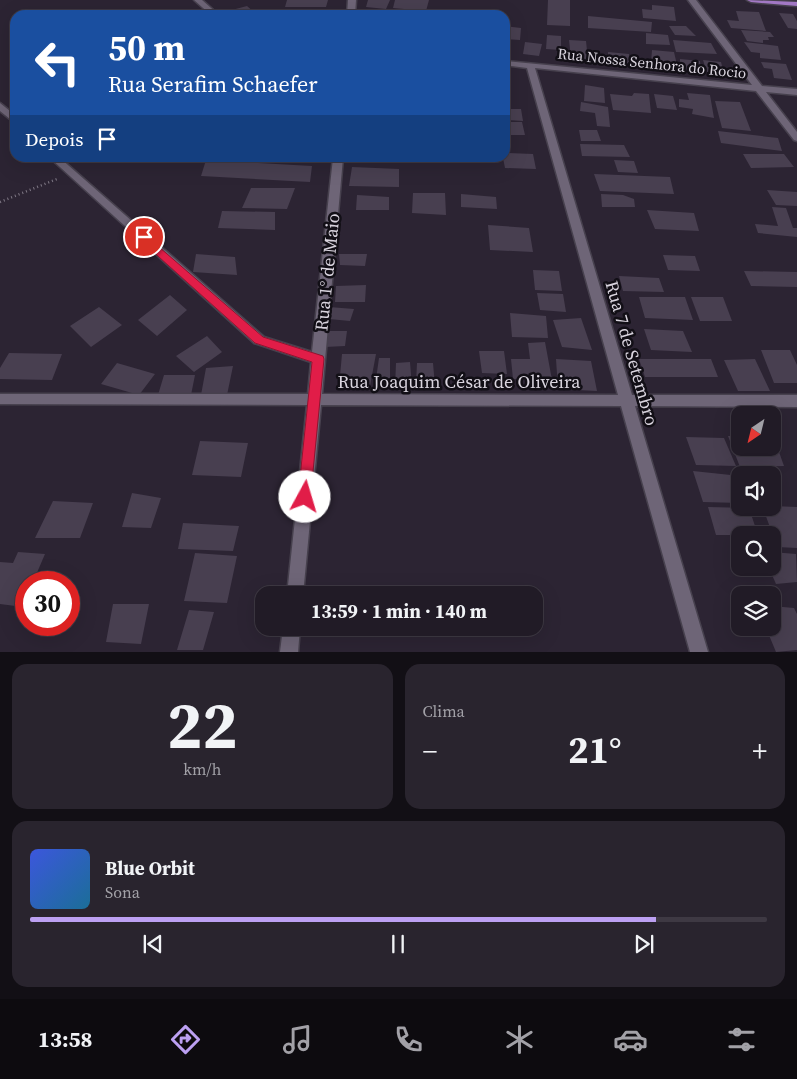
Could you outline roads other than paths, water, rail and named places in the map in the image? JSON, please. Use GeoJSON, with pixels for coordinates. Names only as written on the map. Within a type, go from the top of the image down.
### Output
{"type":"FeatureCollection","features":[{"type":"Feature","properties":{"kind":"main road"},"geometry":{"type":"LineString","coordinates":[[752,0],[797,4]]}},
{"type":"Feature","properties":{"kind":"street"},"geometry":{"type":"LineString","coordinates":[[198,0],[209,10]]}},
{"type":"Feature","properties":{"kind":"street"},"geometry":{"type":"LineString","coordinates":[[692,0],[797,138]]}},
{"type":"Feature","properties":{"kind":"street","name":"Rua Nossa Senhora do Rocio"},"geometry":{"type":"LineString","coordinates":[[510,63],[797,92]]}},
{"type":"Feature","properties":{"kind":"street","name":"Rua 7 de Setembro"},"geometry":{"type":"LineString","coordinates":[[530,65],[699,652]]}},
{"type":"Feature","properties":{"kind":"street"},"geometry":{"type":"LineString","coordinates":[[0,106],[10,115]]}},
{"type":"Feature","properties":{"kind":"street"},"geometry":{"type":"LineString","coordinates":[[60,162],[259,340],[318,359]]}},
{"type":"Feature","properties":{"kind":"street","name":"Rua 1° de Maio"},"geometry":{"type":"LineString","coordinates":[[296,586],[338,162]]}},
{"type":"Feature","properties":{"kind":"street","name":"Rua Joaquim César de Oliveira"},"geometry":{"type":"LineString","coordinates":[[0,399],[797,401]]}},
{"type":"Feature","properties":{"kind":"street"},"geometry":{"type":"LineString","coordinates":[[290,652],[291,636]]}}]}
